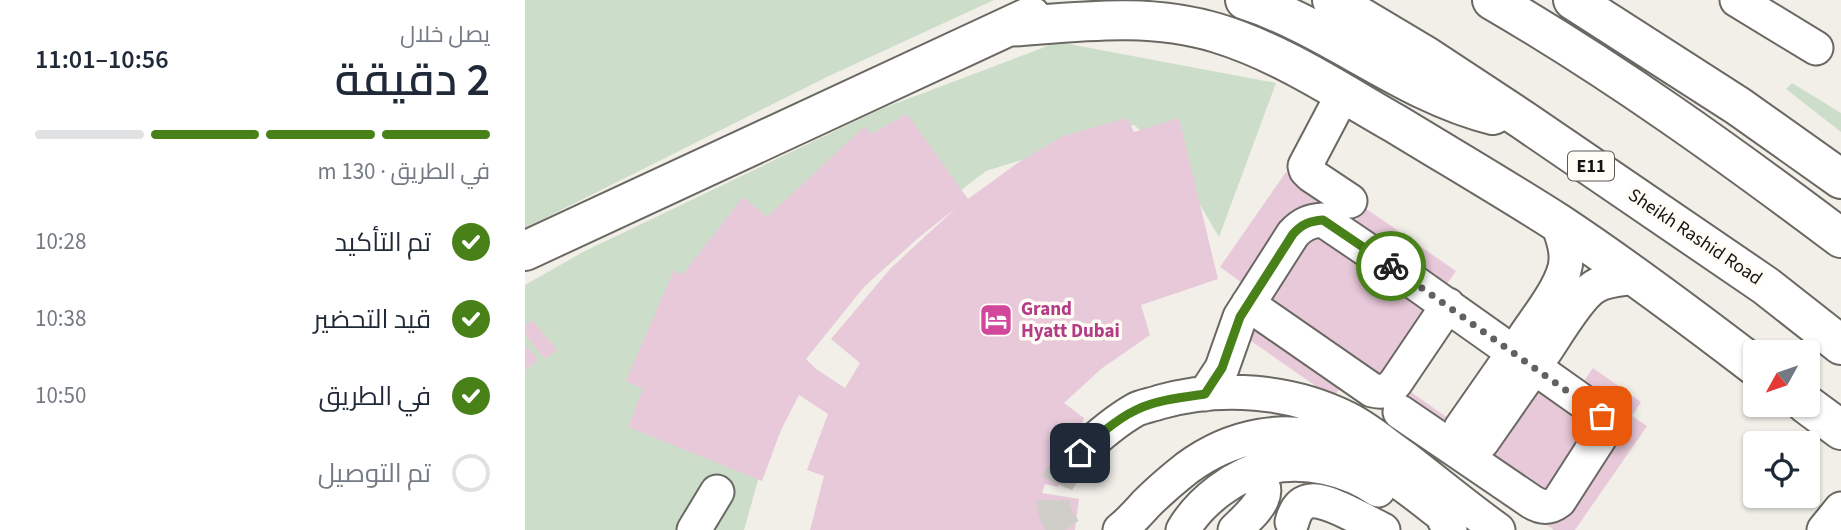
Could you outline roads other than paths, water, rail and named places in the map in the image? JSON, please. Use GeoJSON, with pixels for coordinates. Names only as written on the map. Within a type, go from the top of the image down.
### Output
{"type":"FeatureCollection","features":[{"type":"Feature","properties":{"kind":"highway"},"geometry":{"type":"LineString","coordinates":[[525,251],[1007,27],[1073,0]]}},
{"type":"Feature","properties":{"kind":"highway"},"geometry":{"type":"LineString","coordinates":[[1245,0],[1273,9],[1443,99],[1469,109],[1523,120]]}},
{"type":"Feature","properties":{"kind":"highway","name":"Sheikh Rashid Road"},"geometry":{"type":"LineString","coordinates":[[1332,0],[1426,56],[1523,120],[1766,286],[1841,345]]}},
{"type":"Feature","properties":{"kind":"highway"},"geometry":{"type":"LineString","coordinates":[[1492,0],[1639,92],[1748,168],[1841,238]]}},
{"type":"Feature","properties":{"kind":"highway"},"geometry":{"type":"LineString","coordinates":[[1573,0],[1738,106],[1841,179]]}},
{"type":"Feature","properties":{"kind":"highway"},"geometry":{"type":"LineString","coordinates":[[1007,27],[1114,19],[1161,22],[1217,33],[1279,57],[1558,223],[1743,357]]}},
{"type":"Feature","properties":{"kind":"highway"},"geometry":{"type":"LineString","coordinates":[[1766,286],[1841,375]]}},
{"type":"Feature","properties":{"kind":"highway"},"geometry":{"type":"LineString","coordinates":[[1820,414],[1841,430]]}},
{"type":"Feature","properties":{"kind":"street"},"geometry":{"type":"LineString","coordinates":[[1598,0],[1706,74],[1738,106]]}},
{"type":"Feature","properties":{"kind":"street"},"geometry":{"type":"LineString","coordinates":[[1737,0],[1817,48]]}},
{"type":"Feature","properties":{"kind":"street"},"geometry":{"type":"LineString","coordinates":[[1343,93],[1305,166],[1308,173],[1350,201]]}},
{"type":"Feature","properties":{"kind":"street"},"geometry":{"type":"LineString","coordinates":[[1080,453],[1108,428],[1137,409],[1176,398],[1245,392],[1316,405],[1349,419],[1379,439],[1453,457],[1532,502],[1546,507],[1559,501],[1601,438],[1605,423],[1596,411],[1457,307],[1323,220],[1311,221],[1293,234],[1248,304],[1235,330],[1222,368],[1205,394]]}},
{"type":"Feature","properties":{"kind":"street"},"geometry":{"type":"LineString","coordinates":[[1292,522],[1294,512],[1302,503],[1312,500],[1323,501],[1371,524],[1370,474],[1378,461],[1414,479],[1453,457],[1521,355],[1563,276],[1566,257],[1558,223]]}},
{"type":"Feature","properties":{"kind":"street"},"geometry":{"type":"LineString","coordinates":[[1521,355],[1593,287],[1612,280],[1636,277]]}},
{"type":"Feature","properties":{"kind":"street"},"geometry":{"type":"LineString","coordinates":[[1248,304],[1372,390],[1386,391],[1453,457],[1498,530]]}},
{"type":"Feature","properties":{"kind":"street"},"geometry":{"type":"LineString","coordinates":[[1395,400],[1457,307]]}},
{"type":"Feature","properties":{"kind":"street"},"geometry":{"type":"LineString","coordinates":[[1120,530],[1167,484],[1215,450],[1244,439],[1275,434],[1306,436],[1336,444],[1433,528]]}},
{"type":"Feature","properties":{"kind":"street"},"geometry":{"type":"LineString","coordinates":[[1183,530],[1206,502],[1228,484],[1269,467],[1296,464],[1323,467],[1349,475],[1370,474]]}},
{"type":"Feature","properties":{"kind":"street"},"geometry":{"type":"LineString","coordinates":[[1235,530],[1263,496],[1264,486],[1259,478],[1251,473]]}},
{"type":"Feature","properties":{"kind":"street"},"geometry":{"type":"LineString","coordinates":[[694,530],[717,492]]}},
{"type":"Feature","properties":{"kind":"street"},"geometry":{"type":"LineString","coordinates":[[1824,530],[1841,509]]}},
{"type":"Feature","properties":{"kind":"tunnel"},"geometry":{"type":"LineString","coordinates":[[1065,530],[1055,512],[1054,493],[1060,478],[1080,453]]}},
{"type":"Feature","properties":{"kind":"place","name":"Grand Hyatt Dubai"},"geometry":{"type":"Point","coordinates":[996,320]}}]}
